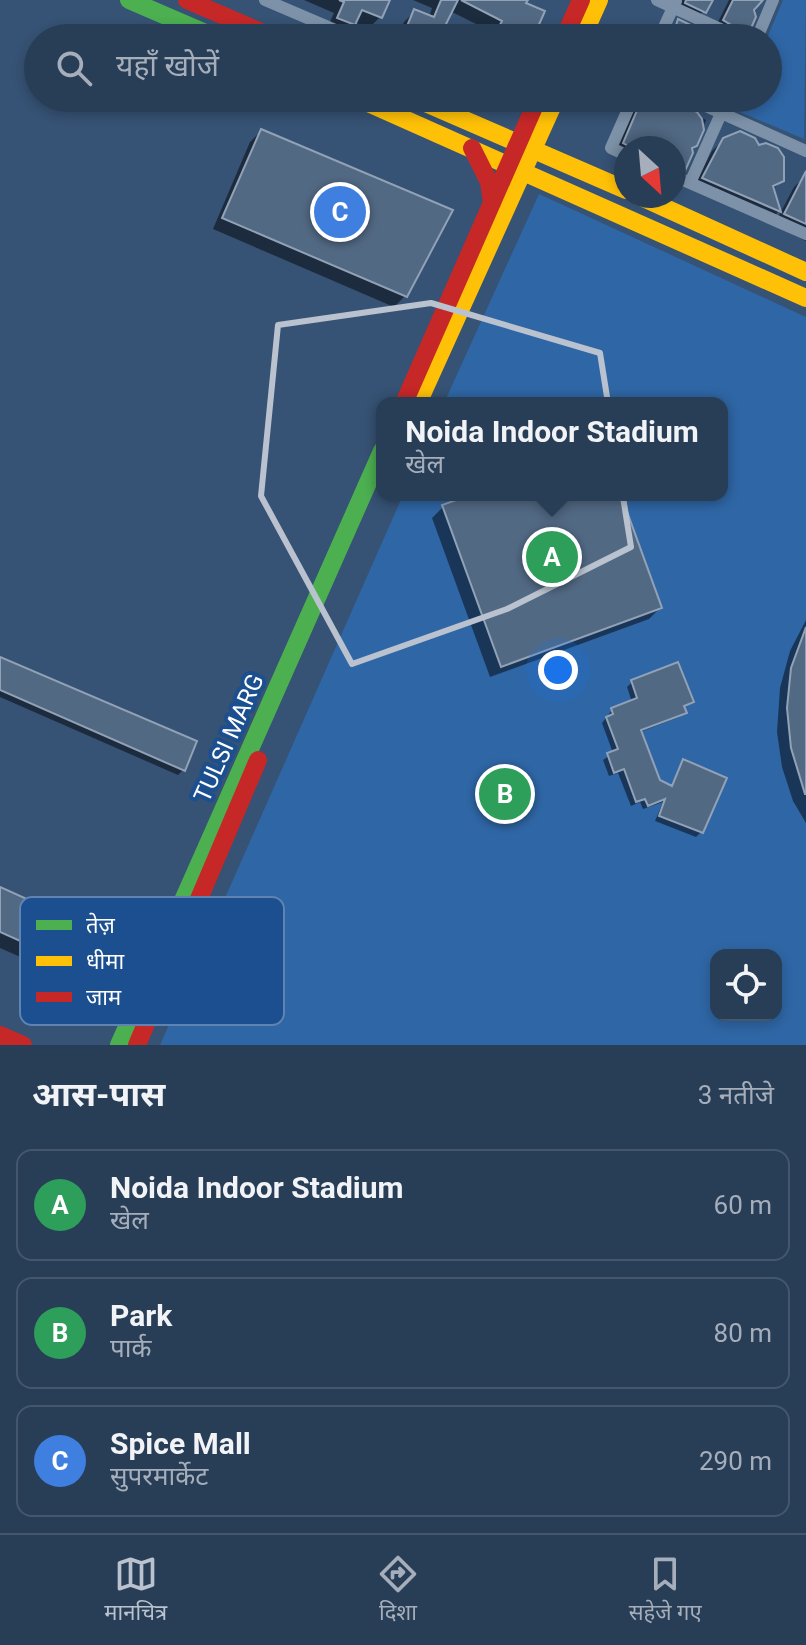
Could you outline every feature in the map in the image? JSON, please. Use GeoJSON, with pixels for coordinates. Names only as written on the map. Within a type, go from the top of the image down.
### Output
{"type":"FeatureCollection","features":[{"type":"Feature","properties":{"kind":"street"},"geometry":{"type":"LineString","coordinates":[[129,0],[185,24]]}},
{"type":"Feature","properties":{"kind":"street"},"geometry":{"type":"LineString","coordinates":[[187,0],[243,24]]}},
{"type":"Feature","properties":{"kind":"street"},"geometry":{"type":"LineString","coordinates":[[265,0],[321,24]]}},
{"type":"Feature","properties":{"kind":"street"},"geometry":{"type":"LineString","coordinates":[[570,24],[581,0]]}},
{"type":"Feature","properties":{"kind":"street"},"geometry":{"type":"LineString","coordinates":[[588,24],[599,0]]}},
{"type":"Feature","properties":{"kind":"street"},"geometry":{"type":"LineString","coordinates":[[657,0],[674,4],[713,24]]}},
{"type":"Feature","properties":{"kind":"street"},"geometry":{"type":"LineString","coordinates":[[763,24],[773,0]]}},
{"type":"Feature","properties":{"kind":"street"},"geometry":{"type":"LineString","coordinates":[[665,24],[674,4]]}},
{"type":"Feature","properties":{"kind":"street"},"geometry":{"type":"LineString","coordinates":[[389,112],[806,298]]}},
{"type":"Feature","properties":{"kind":"street"},"geometry":{"type":"LineString","coordinates":[[447,112],[614,185]]}},
{"type":"Feature","properties":{"kind":"street"},"geometry":{"type":"LineString","coordinates":[[526,146],[534,112]]}},
{"type":"Feature","properties":{"kind":"street"},"geometry":{"type":"LineString","coordinates":[[421,397],[526,146],[547,112]]}},
{"type":"Feature","properties":{"kind":"street"},"geometry":{"type":"LineString","coordinates":[[616,136],[627,112]]}},
{"type":"Feature","properties":{"kind":"street"},"geometry":{"type":"LineString","coordinates":[[690,183],[721,113],[806,151]]}},
{"type":"Feature","properties":{"kind":"street"},"geometry":{"type":"LineString","coordinates":[[472,148],[489,182],[492,206]]}},
{"type":"Feature","properties":{"kind":"street"},"geometry":{"type":"LineString","coordinates":[[407,397],[492,206],[517,167]]}},
{"type":"Feature","properties":{"kind":"street"},"geometry":{"type":"LineString","coordinates":[[686,181],[806,234]]}},
{"type":"Feature","properties":{"kind":"street"},"geometry":{"type":"LineString","coordinates":[[665,208],[806,272]]}},
{"type":"Feature","properties":{"kind":"street","name":"TULSI MARG"},"geometry":{"type":"LineString","coordinates":[[198,897],[376,465]]}},
{"type":"Feature","properties":{"kind":"street","name":"TULSI MARG"},"geometry":{"type":"LineString","coordinates":[[187,897],[376,493]]}},
{"type":"Feature","properties":{"kind":"street","name":"TULSI MARG"},"geometry":{"type":"LineString","coordinates":[[119,1045],[128,1025]]}},
{"type":"Feature","properties":{"kind":"street","name":"TULSI MARG"},"geometry":{"type":"LineString","coordinates":[[137,1045],[145,1025]]}},
{"type":"Feature","properties":{"kind":"street"},"geometry":{"type":"LineString","coordinates":[[0,1035],[23,1045]]}},
{"type":"Feature","properties":{"kind":"highlighted area"},"geometry":{"type":"Polygon","coordinates":[[[431,303],[600,353],[631,547],[507,609],[352,664],[261,496],[278,325],[431,303]]]}},
{"type":"Feature","properties":{"kind":"shaded area"},"geometry":{"type":"Polygon","coordinates":[[[783,0],[806,0],[804,139],[740,112],[782,112],[782,24],[773,24],[783,0]]]}},
{"type":"Feature","properties":{"kind":"shaded area"},"geometry":{"type":"Polygon","coordinates":[[[539,194],[806,317],[806,1045],[160,1045],[169,1025],[284,1025],[284,897],[225,897],[400,501],[728,501],[728,397],[447,397],[539,194]]]}},
{"type":"Feature","properties":{"kind":"building"},"geometry":{"type":"Polygon","coordinates":[[[339,0],[390,0],[382,18],[362,10],[355,24],[337,18],[344,2],[339,0]]]}},
{"type":"Feature","properties":{"kind":"building"},"geometry":{"type":"Polygon","coordinates":[[[441,0],[458,0],[446,24],[408,24],[414,9],[434,17],[441,0]]]}},
{"type":"Feature","properties":{"kind":"building"},"geometry":{"type":"Polygon","coordinates":[[[461,0],[528,0],[526,3],[545,11],[539,24],[500,24],[502,21],[461,0]]]}},
{"type":"Feature","properties":{"kind":"building"},"geometry":{"type":"Polygon","coordinates":[[[686,0],[713,0],[706,13],[685,3],[686,0]]]}},
{"type":"Feature","properties":{"kind":"building"},"geometry":{"type":"Polygon","coordinates":[[[733,0],[763,0],[754,10],[756,17],[753,24],[730,24],[723,20],[733,0]]]}},
{"type":"Feature","properties":{"kind":"building"},"geometry":{"type":"Polygon","coordinates":[[[636,112],[697,112],[704,130],[697,146],[692,148],[686,169],[686,136],[626,136],[636,112]]]}},
{"type":"Feature","properties":{"kind":"building"},"geometry":{"type":"Polygon","coordinates":[[[261,129],[453,210],[407,297],[222,218],[261,129]]]}},
{"type":"Feature","properties":{"kind":"building"},"geometry":{"type":"Polygon","coordinates":[[[740,131],[755,138],[759,145],[766,143],[778,148],[784,157],[784,181],[773,186],[781,212],[702,178],[723,138],[740,131]]]}},
{"type":"Feature","properties":{"kind":"building"},"geometry":{"type":"Polygon","coordinates":[[[806,171],[806,224],[784,214],[806,171]]]}},
{"type":"Feature","properties":{"kind":"building"},"geometry":{"type":"Polygon","coordinates":[[[453,501],[623,501],[662,608],[501,667],[442,505],[453,501]]]}},
{"type":"Feature","properties":{"kind":"building"},"geometry":{"type":"Polygon","coordinates":[[[806,627],[805,794],[791,748],[787,708],[791,668],[806,627]]]}},
{"type":"Feature","properties":{"kind":"building"},"geometry":{"type":"Polygon","coordinates":[[[0,657],[197,741],[185,771],[0,690],[0,657]]]}},
{"type":"Feature","properties":{"kind":"building"},"geometry":{"type":"Polygon","coordinates":[[[678,662],[694,702],[684,706],[687,713],[641,730],[660,780],[672,786],[683,759],[727,778],[703,833],[659,816],[665,799],[648,806],[645,799],[636,802],[624,769],[614,773],[607,753],[618,749],[606,717],[613,714],[611,708],[637,698],[631,680],[678,662]]]}},
{"type":"Feature","properties":{"kind":"building"},"geometry":{"type":"Polygon","coordinates":[[[0,887],[22,897],[20,941],[0,932],[0,887]]]}},
{"type":"Feature","properties":{"kind":"traffic: fast"},"geometry":{"type":"LineString","coordinates":[[129,0],[185,24]]}},
{"type":"Feature","properties":{"kind":"traffic: fast"},"geometry":{"type":"LineString","coordinates":[[185,897],[376,465]]}},
{"type":"Feature","properties":{"kind":"traffic: fast"},"geometry":{"type":"LineString","coordinates":[[119,1045],[128,1025]]}},
{"type":"Feature","properties":{"kind":"traffic: slow"},"geometry":{"type":"LineString","coordinates":[[588,24],[599,0]]}},
{"type":"Feature","properties":{"kind":"traffic: slow"},"geometry":{"type":"LineString","coordinates":[[388,112],[806,298]]}},
{"type":"Feature","properties":{"kind":"traffic: slow"},"geometry":{"type":"LineString","coordinates":[[446,112],[614,185]]}},
{"type":"Feature","properties":{"kind":"traffic: slow"},"geometry":{"type":"LineString","coordinates":[[421,397],[550,112]]}},
{"type":"Feature","properties":{"kind":"traffic: slow"},"geometry":{"type":"LineString","coordinates":[[665,208],[806,272]]}},
{"type":"Feature","properties":{"kind":"traffic: jam"},"geometry":{"type":"LineString","coordinates":[[187,0],[243,24]]}},
{"type":"Feature","properties":{"kind":"traffic: jam"},"geometry":{"type":"LineString","coordinates":[[570,24],[581,0]]}},
{"type":"Feature","properties":{"kind":"traffic: jam"},"geometry":{"type":"LineString","coordinates":[[407,397],[532,112]]}},
{"type":"Feature","properties":{"kind":"traffic: jam"},"geometry":{"type":"LineString","coordinates":[[472,148],[489,182],[492,203]]}},
{"type":"Feature","properties":{"kind":"traffic: jam"},"geometry":{"type":"LineString","coordinates":[[200,897],[258,760]]}},
{"type":"Feature","properties":{"kind":"traffic: jam"},"geometry":{"type":"LineString","coordinates":[[137,1045],[145,1025]]}},
{"type":"Feature","properties":{"kind":"traffic: jam"},"geometry":{"type":"LineString","coordinates":[[0,1035],[23,1045]]}},
{"type":"Feature","properties":{"kind":"place","name":"Spice Mall"},"geometry":{"type":"Point","coordinates":[340,212]}},
{"type":"Feature","properties":{"kind":"place","name":"Noida Indoor Stadium"},"geometry":{"type":"Point","coordinates":[552,557]}},
{"type":"Feature","properties":{"kind":"place","name":"Park"},"geometry":{"type":"Point","coordinates":[505,794]}}]}
